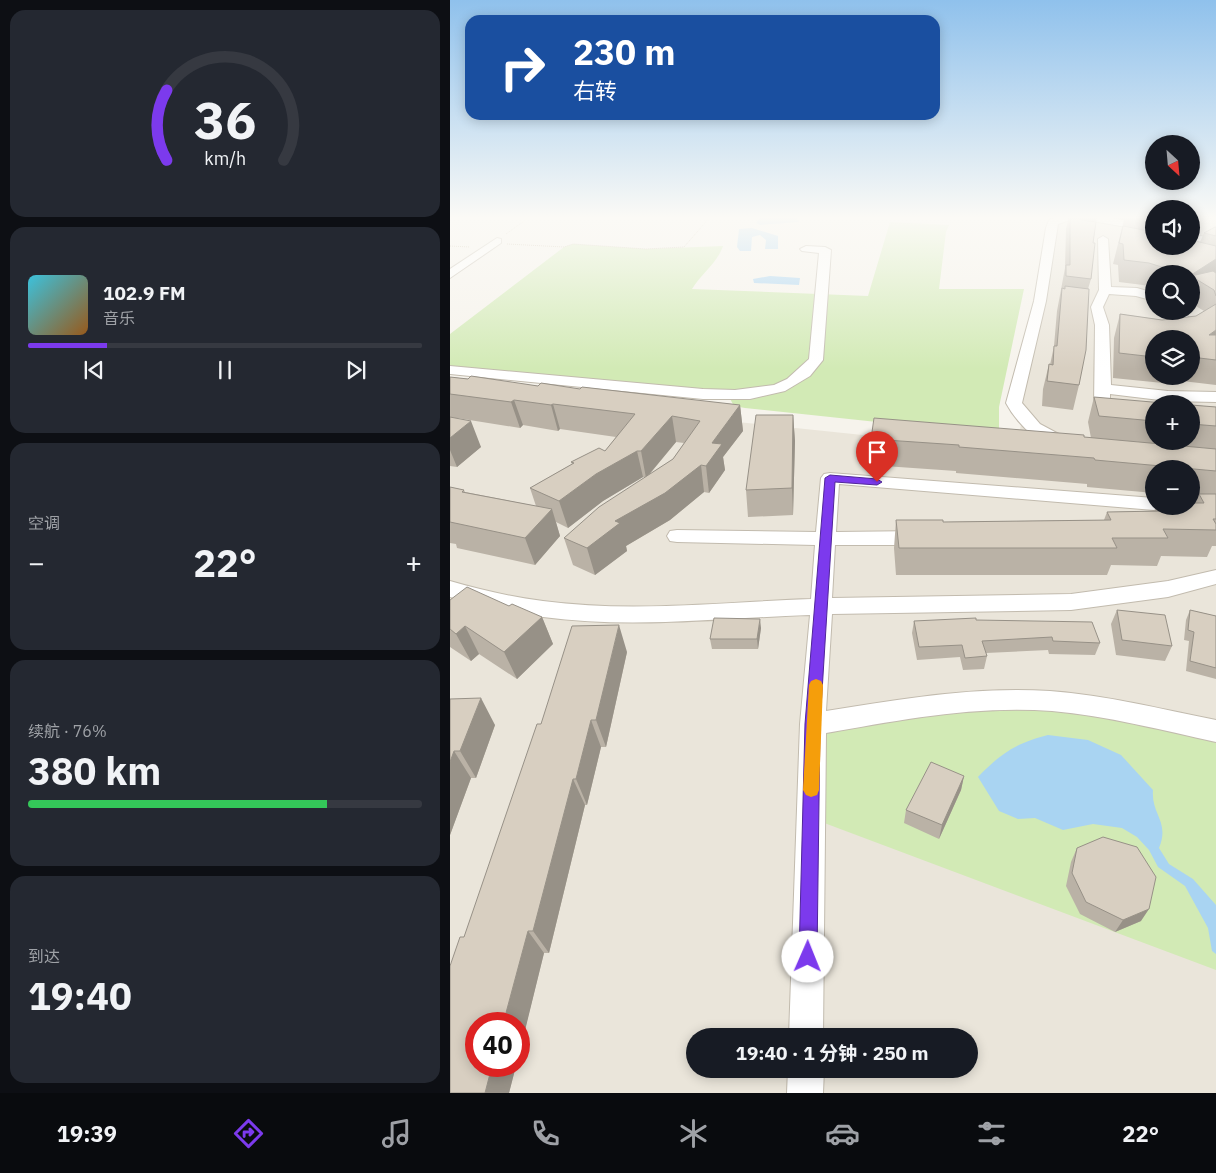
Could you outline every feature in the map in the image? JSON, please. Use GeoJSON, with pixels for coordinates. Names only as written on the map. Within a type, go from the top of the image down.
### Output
{"type":"FeatureCollection","features":[{"type":"Feature","properties":{"kind":"street"},"geometry":{"type":"LineString","coordinates":[[450,370],[703,394],[738,395],[775,390],[806,375],[816,360],[824,267]]}},
{"type":"Feature","properties":{"kind":"street"},"geometry":{"type":"LineString","coordinates":[[1048,267],[1044,301],[1014,403],[1022,419],[1039,432],[1076,447]]}},
{"type":"Feature","properties":{"kind":"street"},"geometry":{"type":"LineString","coordinates":[[1106,267],[1105,290],[1092,307],[1107,326],[1102,406],[1145,411]]}},
{"type":"Feature","properties":{"kind":"street"},"geometry":{"type":"LineString","coordinates":[[1105,290],[1145,294]]}},
{"type":"Feature","properties":{"kind":"street"},"geometry":{"type":"LineString","coordinates":[[1139,329],[1173,325],[1177,320]]}},
{"type":"Feature","properties":{"kind":"street"},"geometry":{"type":"LineString","coordinates":[[1103,389],[1168,396],[1216,397]]}},
{"type":"Feature","properties":{"kind":"street"},"geometry":{"type":"LineString","coordinates":[[806,1028],[812,724],[830,478],[1145,503]]}},
{"type":"Feature","properties":{"kind":"street"},"geometry":{"type":"LineString","coordinates":[[1144,523],[1159,519],[1162,515]]}},
{"type":"Feature","properties":{"kind":"street"},"geometry":{"type":"LineString","coordinates":[[677,536],[824,540],[941,538]]}},
{"type":"Feature","properties":{"kind":"street"},"geometry":{"type":"LineString","coordinates":[[450,589],[479,598],[554,612],[634,616],[822,606],[1073,602],[1181,588],[1216,577]]}},
{"type":"Feature","properties":{"kind":"street"},"geometry":{"type":"LineString","coordinates":[[812,724],[938,704],[1030,700],[1104,708],[1216,731]]}},
{"type":"Feature","properties":{"kind":"street"},"geometry":{"type":"LineString","coordinates":[[805,1093],[806,1078]]}},
{"type":"Feature","properties":{"kind":"shaded area"},"geometry":{"type":"Polygon","coordinates":[[[1043,267],[1145,267],[1145,320],[1200,320],[1200,267],[1216,267],[1216,1093],[450,1093],[450,392],[1016,451],[1022,419],[1014,403],[1043,267]]]}},
{"type":"Feature","properties":{"kind":"green space"},"geometry":{"type":"Polygon","coordinates":[[[538,267],[710,267],[692,289],[868,296],[877,267],[942,267],[939,289],[1024,289],[999,407],[999,435],[745,408],[734,406],[728,395],[450,370],[450,334],[538,267]]]}},
{"type":"Feature","properties":{"kind":"green space"},"geometry":{"type":"Polygon","coordinates":[[[1030,700],[1216,731],[1216,970],[811,818],[813,724],[1030,700]]]}},
{"type":"Feature","properties":{"kind":"water"},"geometry":{"type":"Polygon","coordinates":[[[770,276],[800,278],[799,285],[754,283],[753,279],[770,276]]]}},
{"type":"Feature","properties":{"kind":"water"},"geometry":{"type":"Polygon","coordinates":[[[1048,735],[1088,740],[1121,755],[1153,790],[1153,799],[1162,831],[1159,848],[1169,864],[1193,879],[1216,905],[1216,954],[1212,951],[1208,928],[1185,886],[1158,867],[1149,850],[1137,837],[1122,828],[1093,824],[1063,830],[1035,818],[1018,819],[999,811],[978,777],[1009,750],[1048,735]]]}},
{"type":"Feature","properties":{"kind":"building"},"geometry":{"type":"Polygon","coordinates":[[[1066,267],[1092,267],[1091,279],[1066,276],[1066,267]]]}},
{"type":"Feature","properties":{"kind":"building"},"geometry":{"type":"Polygon","coordinates":[[[1213,271],[1216,273],[1216,296],[1214,290],[1200,281],[1200,274],[1213,271]]]}},
{"type":"Feature","properties":{"kind":"building"},"geometry":{"type":"Polygon","coordinates":[[[1065,286],[1089,289],[1086,350],[1079,385],[1047,381],[1049,364],[1053,365],[1054,346],[1057,346],[1062,288],[1065,289],[1065,286]]]}},
{"type":"Feature","properties":{"kind":"building"},"geometry":{"type":"Polygon","coordinates":[[[1216,304],[1216,330],[1209,335],[1216,335],[1216,360],[1200,358],[1200,330],[1145,330],[1145,356],[1119,353],[1120,314],[1145,318],[1145,320],[1200,320],[1200,314],[1216,304]]]}},
{"type":"Feature","properties":{"kind":"building"},"geometry":{"type":"Polygon","coordinates":[[[471,376],[538,386],[541,383],[580,389],[582,387],[740,405],[712,443],[722,444],[706,466],[701,465],[665,493],[615,521],[620,523],[587,548],[564,538],[599,507],[673,459],[700,421],[672,416],[641,451],[637,451],[596,474],[559,501],[530,488],[574,463],[571,462],[599,448],[605,451],[635,414],[450,394],[450,377],[468,379],[471,376]]]}},
{"type":"Feature","properties":{"kind":"building"},"geometry":{"type":"Polygon","coordinates":[[[1094,397],[1145,401],[1145,420],[1099,416],[1094,397]]]}},
{"type":"Feature","properties":{"kind":"building"},"geometry":{"type":"Polygon","coordinates":[[[1200,406],[1216,407],[1216,426],[1200,425],[1200,406]]]}},
{"type":"Feature","properties":{"kind":"building"},"geometry":{"type":"Polygon","coordinates":[[[756,415],[793,415],[792,488],[746,490],[756,415]]]}},
{"type":"Feature","properties":{"kind":"building"},"geometry":{"type":"Polygon","coordinates":[[[450,417],[471,421],[450,438],[450,417]]]}},
{"type":"Feature","properties":{"kind":"building"},"geometry":{"type":"Polygon","coordinates":[[[874,418],[1084,435],[1084,437],[1145,443],[1145,450],[1200,450],[1200,448],[1216,449],[1216,471],[1200,470],[1200,460],[1145,460],[1145,465],[1095,460],[1094,458],[959,447],[959,445],[871,439],[874,418]]]}},
{"type":"Feature","properties":{"kind":"building"},"geometry":{"type":"Polygon","coordinates":[[[450,487],[464,490],[462,492],[552,509],[525,538],[450,522],[450,487]]]}},
{"type":"Feature","properties":{"kind":"building"},"geometry":{"type":"Polygon","coordinates":[[[1200,494],[1216,494],[1216,519],[1213,519],[1216,524],[1216,530],[1163,529],[1168,538],[1112,538],[1117,548],[899,548],[896,520],[943,520],[943,522],[1111,520],[1107,512],[1145,511],[1145,515],[1200,515],[1200,503],[1204,503],[1200,494]]]}},
{"type":"Feature","properties":{"kind":"building"},"geometry":{"type":"Polygon","coordinates":[[[467,587],[509,606],[512,604],[542,617],[504,652],[465,626],[456,634],[450,629],[450,600],[467,587]]]}},
{"type":"Feature","properties":{"kind":"building"},"geometry":{"type":"Polygon","coordinates":[[[1117,610],[1165,615],[1172,646],[1122,640],[1117,610]]]}},
{"type":"Feature","properties":{"kind":"building"},"geometry":{"type":"Polygon","coordinates":[[[1190,610],[1216,616],[1216,668],[1190,661],[1194,632],[1188,630],[1190,610]]]}},
{"type":"Feature","properties":{"kind":"building"},"geometry":{"type":"Polygon","coordinates":[[[714,618],[760,619],[757,639],[710,639],[714,618]]]}},
{"type":"Feature","properties":{"kind":"building"},"geometry":{"type":"Polygon","coordinates":[[[976,618],[976,620],[1092,622],[1100,643],[1053,641],[1052,637],[982,641],[987,656],[965,658],[962,645],[919,647],[914,621],[976,618]]]}},
{"type":"Feature","properties":{"kind":"building"},"geometry":{"type":"Polygon","coordinates":[[[619,625],[596,720],[591,720],[576,779],[573,779],[533,931],[528,931],[506,1012],[465,1012],[465,1077],[489,1077],[485,1093],[450,1093],[450,966],[460,937],[464,937],[537,724],[541,724],[572,626],[619,625]]]}},
{"type":"Feature","properties":{"kind":"building"},"geometry":{"type":"Polygon","coordinates":[[[481,698],[460,751],[454,751],[450,762],[450,699],[481,698]]]}},
{"type":"Feature","properties":{"kind":"building"},"geometry":{"type":"Polygon","coordinates":[[[931,762],[964,776],[942,825],[906,810],[931,762]]]}},
{"type":"Feature","properties":{"kind":"building"},"geometry":{"type":"Polygon","coordinates":[[[1103,837],[1137,847],[1156,877],[1149,909],[1123,920],[1086,902],[1072,873],[1077,848],[1103,837]]]}},
{"type":"Feature","properties":{"kind":"slow traffic"},"geometry":{"type":"LineString","coordinates":[[811,790],[812,724],[816,685]]}},
{"type":"Feature","properties":{"kind":"route"},"geometry":{"type":"LineString","coordinates":[[808,957],[812,724],[830,478],[877,482]]}}]}
